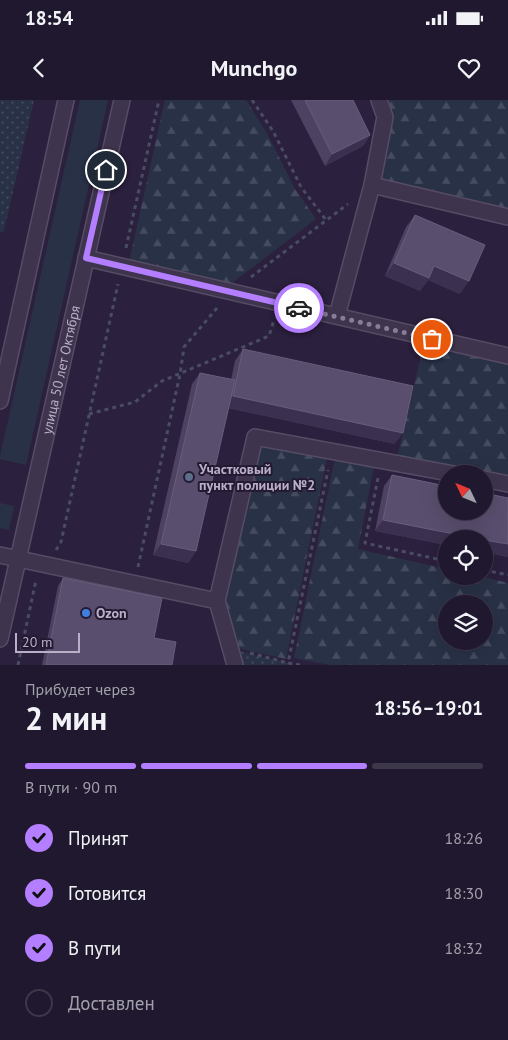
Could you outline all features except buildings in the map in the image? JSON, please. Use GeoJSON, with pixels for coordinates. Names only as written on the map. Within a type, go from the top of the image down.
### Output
{"type":"FeatureCollection","features":[{"type":"Feature","properties":{"kind":"street"},"geometry":{"type":"LineString","coordinates":[[0,401],[66,100]]}},
{"type":"Feature","properties":{"kind":"street","name":"улица 50 лет Октября"},"geometry":{"type":"LineString","coordinates":[[0,639],[3,610],[18,559],[122,100]]}},
{"type":"Feature","properties":{"kind":"street"},"geometry":{"type":"LineString","coordinates":[[337,316],[372,185],[385,117],[379,100]]}},
{"type":"Feature","properties":{"kind":"street"},"geometry":{"type":"LineString","coordinates":[[372,185],[508,217]]}},
{"type":"Feature","properties":{"kind":"street"},"geometry":{"type":"LineString","coordinates":[[86,258],[508,356]]}},
{"type":"Feature","properties":{"kind":"street"},"geometry":{"type":"LineString","coordinates":[[235,665],[217,601],[255,437],[438,471]]}},
{"type":"Feature","properties":{"kind":"street"},"geometry":{"type":"LineString","coordinates":[[493,481],[508,484]]}},
{"type":"Feature","properties":{"kind":"street"},"geometry":{"type":"LineString","coordinates":[[0,555],[217,601]]}},
{"type":"Feature","properties":{"kind":"path"},"geometry":{"type":"LineString","coordinates":[[18,665],[35,581],[61,542],[159,100]]}},
{"type":"Feature","properties":{"kind":"path"},"geometry":{"type":"LineString","coordinates":[[252,100],[273,131],[301,187],[326,220]]}},
{"type":"Feature","properties":{"kind":"path"},"geometry":{"type":"LineString","coordinates":[[134,584],[180,374],[184,347],[232,292],[372,185]]}},
{"type":"Feature","properties":{"kind":"path"},"geometry":{"type":"LineString","coordinates":[[89,414],[135,402],[162,381],[270,336],[278,303]]}},
{"type":"Feature","properties":{"kind":"path"},"geometry":{"type":"LineString","coordinates":[[288,664],[332,451]]}},
{"type":"Feature","properties":{"kind":"path"},"geometry":{"type":"LineString","coordinates":[[382,460],[365,543],[438,559]]}},
{"type":"Feature","properties":{"kind":"path"},"geometry":{"type":"LineString","coordinates":[[493,572],[508,575]]}},
{"type":"Feature","properties":{"kind":"path"},"geometry":{"type":"LineString","coordinates":[[231,649],[288,664],[300,665]]}},
{"type":"Feature","properties":{"kind":"green space"},"geometry":{"type":"Polygon","coordinates":[[[0,100],[34,100],[4,231],[0,232],[0,100]]]}},
{"type":"Feature","properties":{"kind":"green space"},"geometry":{"type":"Polygon","coordinates":[[[80,100],[108,100],[26,465],[0,459],[0,456],[80,100]]]}},
{"type":"Feature","properties":{"kind":"green space"},"geometry":{"type":"Polygon","coordinates":[[[165,100],[246,100],[268,135],[295,189],[316,219],[232,283],[129,262],[165,100]]]}},
{"type":"Feature","properties":{"kind":"green space"},"geometry":{"type":"Polygon","coordinates":[[[388,100],[508,100],[508,212],[379,179],[393,117],[388,100]]]}},
{"type":"Feature","properties":{"kind":"green space"},"geometry":{"type":"Polygon","coordinates":[[[423,347],[508,362],[508,479],[493,476],[493,465],[438,466],[397,458],[423,347]]]}},
{"type":"Feature","properties":{"kind":"green space"},"geometry":{"type":"Polygon","coordinates":[[[257,441],[328,453],[286,659],[232,647],[220,601],[257,441]]]}},
{"type":"Feature","properties":{"kind":"green space"},"geometry":{"type":"Polygon","coordinates":[[[335,458],[374,466],[358,549],[438,567],[438,585],[493,585],[493,579],[508,583],[508,665],[330,665],[294,658],[335,458]]]}},
{"type":"Feature","properties":{"kind":"green space"},"geometry":{"type":"Polygon","coordinates":[[[0,503],[14,506],[9,530],[0,528],[0,503]]]}},
{"type":"Feature","properties":{"kind":"green space"},"geometry":{"type":"Polygon","coordinates":[[[231,649],[288,663],[288,665],[235,665],[231,649]]]}},
{"type":"Feature","properties":{"kind":"way so far"},"geometry":{"type":"LineString","coordinates":[[299,308],[432,339]]}},
{"type":"Feature","properties":{"kind":"place","name":"Участковый пункт полиции №2"},"geometry":{"type":"Point","coordinates":[189,477]}},
{"type":"Feature","properties":{"kind":"place","name":"Ozon"},"geometry":{"type":"Point","coordinates":[86,613]}},
{"type":"Feature","properties":{"kind":"route"},"geometry":{"type":"LineString","coordinates":[[106,170],[86,258],[299,308]]}}]}
